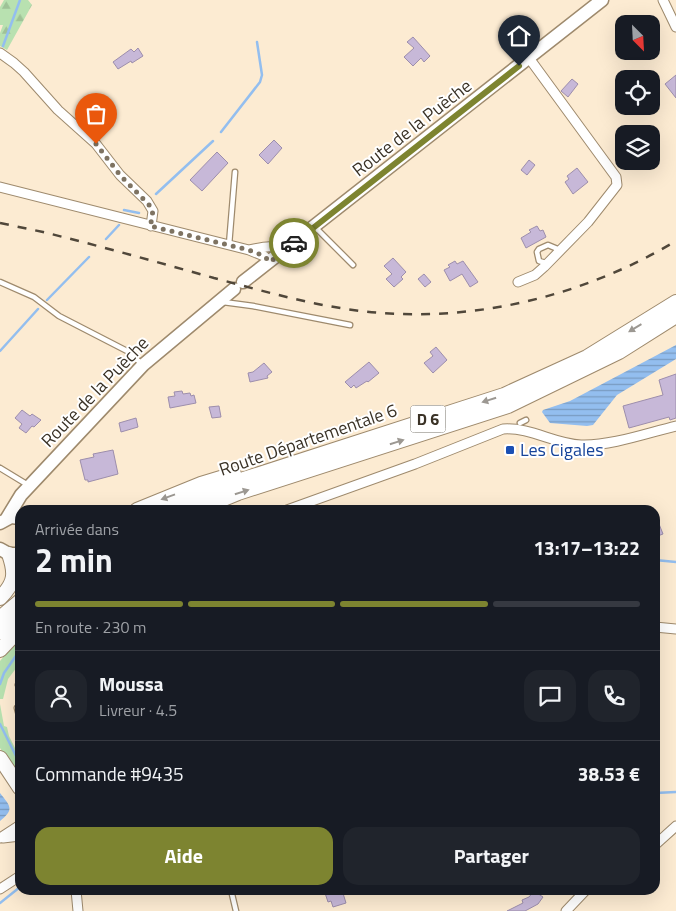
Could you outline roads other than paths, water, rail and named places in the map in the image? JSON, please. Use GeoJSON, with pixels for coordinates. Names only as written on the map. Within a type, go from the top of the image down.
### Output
{"type":"FeatureCollection","features":[{"type":"Feature","properties":{"kind":"highway","name":"Route Départementale 6"},"geometry":{"type":"LineString","coordinates":[[180,505],[244,479],[504,395],[586,357],[676,302]]}},
{"type":"Feature","properties":{"kind":"highway","name":"Route Départementale 6"},"geometry":{"type":"LineString","coordinates":[[211,505],[508,406],[619,352],[676,316]]}},
{"type":"Feature","properties":{"kind":"highway"},"geometry":{"type":"LineString","coordinates":[[150,505],[192,488],[238,473],[340,448]]}},
{"type":"Feature","properties":{"kind":"highway"},"geometry":{"type":"LineString","coordinates":[[0,598],[9,589],[13,577],[12,564],[6,552]]}},
{"type":"Feature","properties":{"kind":"highway"},"geometry":{"type":"LineString","coordinates":[[0,618],[15,605]]}},
{"type":"Feature","properties":{"kind":"highway"},"geometry":{"type":"LineString","coordinates":[[0,632],[15,620]]}},
{"type":"Feature","properties":{"kind":"highway"},"geometry":{"type":"LineString","coordinates":[[0,650],[15,634]]}},
{"type":"Feature","properties":{"kind":"highway"},"geometry":{"type":"LineString","coordinates":[[0,758],[15,780]]}},
{"type":"Feature","properties":{"kind":"highway"},"geometry":{"type":"LineString","coordinates":[[0,770],[15,791]]}},
{"type":"Feature","properties":{"kind":"main road","name":"Route de la Puèche"},"geometry":{"type":"LineString","coordinates":[[16,505],[21,495],[143,365],[218,302],[602,0]]}},
{"type":"Feature","properties":{"kind":"main road","name":"Route de la Puèche"},"geometry":{"type":"LineString","coordinates":[[23,505],[24,497],[30,486]]}},
{"type":"Feature","properties":{"kind":"main road","name":"Route de la Puèche"},"geometry":{"type":"LineString","coordinates":[[9,520],[15,508]]}},
{"type":"Feature","properties":{"kind":"street"},"geometry":{"type":"LineString","coordinates":[[662,0],[676,28]]}},
{"type":"Feature","properties":{"kind":"street"},"geometry":{"type":"LineString","coordinates":[[0,53],[24,72],[58,110],[96,144],[120,175],[147,201],[153,212],[150,226]]}},
{"type":"Feature","properties":{"kind":"street"},"geometry":{"type":"LineString","coordinates":[[518,282],[535,275],[547,264],[588,222],[610,196],[615,189],[617,181],[529,58]]}},
{"type":"Feature","properties":{"kind":"street"},"geometry":{"type":"LineString","coordinates":[[0,186],[249,250],[264,256],[270,262]]}},
{"type":"Feature","properties":{"kind":"street"},"geometry":{"type":"LineString","coordinates":[[249,250],[272,246],[283,252]]}},
{"type":"Feature","properties":{"kind":"street"},"geometry":{"type":"LineString","coordinates":[[301,505],[415,464],[503,429],[516,428],[528,430],[561,442],[582,445],[610,442],[676,426]]}},
{"type":"Feature","properties":{"kind":"street"},"geometry":{"type":"LineString","coordinates":[[660,627],[676,629]]}},
{"type":"Feature","properties":{"kind":"street"},"geometry":{"type":"LineString","coordinates":[[660,840],[676,826]]}},
{"type":"Feature","properties":{"kind":"street"},"geometry":{"type":"LineString","coordinates":[[0,838],[15,828]]}},
{"type":"Feature","properties":{"kind":"street"},"geometry":{"type":"LineString","coordinates":[[0,838],[15,836]]}},
{"type":"Feature","properties":{"kind":"street"},"geometry":{"type":"LineString","coordinates":[[0,890],[15,880]]}},
{"type":"Feature","properties":{"kind":"street"},"geometry":{"type":"LineString","coordinates":[[76,895],[78,911]]}},
{"type":"Feature","properties":{"kind":"street"},"geometry":{"type":"LineString","coordinates":[[566,911],[581,895]]}},
{"type":"Feature","properties":{"kind":"lane"},"geometry":{"type":"LineString","coordinates":[[229,246],[234,172]]}},
{"type":"Feature","properties":{"kind":"lane"},"geometry":{"type":"LineString","coordinates":[[315,227],[353,265]]}},
{"type":"Feature","properties":{"kind":"lane"},"geometry":{"type":"LineString","coordinates":[[547,264],[539,261],[537,252],[539,249],[552,245],[560,250]]}},
{"type":"Feature","properties":{"kind":"lane"},"geometry":{"type":"LineString","coordinates":[[0,282],[34,297],[59,316],[127,351],[143,365]]}},
{"type":"Feature","properties":{"kind":"lane"},"geometry":{"type":"LineString","coordinates":[[218,302],[253,306],[350,325]]}},
{"type":"Feature","properties":{"kind":"lane"},"geometry":{"type":"LineString","coordinates":[[520,423],[526,420]]}},
{"type":"Feature","properties":{"kind":"lane"},"geometry":{"type":"LineString","coordinates":[[0,468],[30,486]]}},
{"type":"Feature","properties":{"kind":"lane"},"geometry":{"type":"LineString","coordinates":[[232,895],[236,911]]}},
{"type":"Feature","properties":{"kind":"water"},"geometry":{"type":"Polygon","coordinates":[[[676,345],[676,359],[617,395],[593,425],[550,423],[542,412],[570,401],[676,345]]]}},
{"type":"Feature","properties":{"kind":"water"},"geometry":{"type":"Polygon","coordinates":[[[0,793],[8,804],[9,810],[0,821],[0,793]]]}},
{"type":"Feature","properties":{"kind":"waterway"},"geometry":{"type":"LineString","coordinates":[[3,46],[20,0]]}},
{"type":"Feature","properties":{"kind":"waterway"},"geometry":{"type":"LineString","coordinates":[[221,132],[260,82],[262,75],[257,42]]}},
{"type":"Feature","properties":{"kind":"waterway"},"geometry":{"type":"LineString","coordinates":[[156,194],[213,141]]}},
{"type":"Feature","properties":{"kind":"waterway"},"geometry":{"type":"LineString","coordinates":[[124,210],[139,213]]}},
{"type":"Feature","properties":{"kind":"waterway"},"geometry":{"type":"LineString","coordinates":[[106,239],[119,225]]}},
{"type":"Feature","properties":{"kind":"waterway"},"geometry":{"type":"LineString","coordinates":[[47,300],[89,257]]}},
{"type":"Feature","properties":{"kind":"waterway"},"geometry":{"type":"LineString","coordinates":[[0,351],[38,309]]}},
{"type":"Feature","properties":{"kind":"waterway"},"geometry":{"type":"LineString","coordinates":[[660,560],[676,562]]}},
{"type":"Feature","properties":{"kind":"waterway"},"geometry":{"type":"LineString","coordinates":[[0,684],[4,673],[15,657]]}},
{"type":"Feature","properties":{"kind":"waterway"},"geometry":{"type":"LineString","coordinates":[[0,724],[15,754]]}},
{"type":"Feature","properties":{"kind":"waterway"},"geometry":{"type":"LineString","coordinates":[[660,793],[676,792]]}},
{"type":"Feature","properties":{"kind":"waterway"},"geometry":{"type":"LineString","coordinates":[[0,903],[15,891]]}},
{"type":"Feature","properties":{"kind":"railway"},"geometry":{"type":"LineString","coordinates":[[0,223],[64,237],[305,301],[361,311],[402,314],[484,309],[524,302],[564,291],[603,277],[640,261],[676,241]]}},
{"type":"Feature","properties":{"kind":"place","name":"Les Cigales"},"geometry":{"type":"Point","coordinates":[510,450]}}]}
